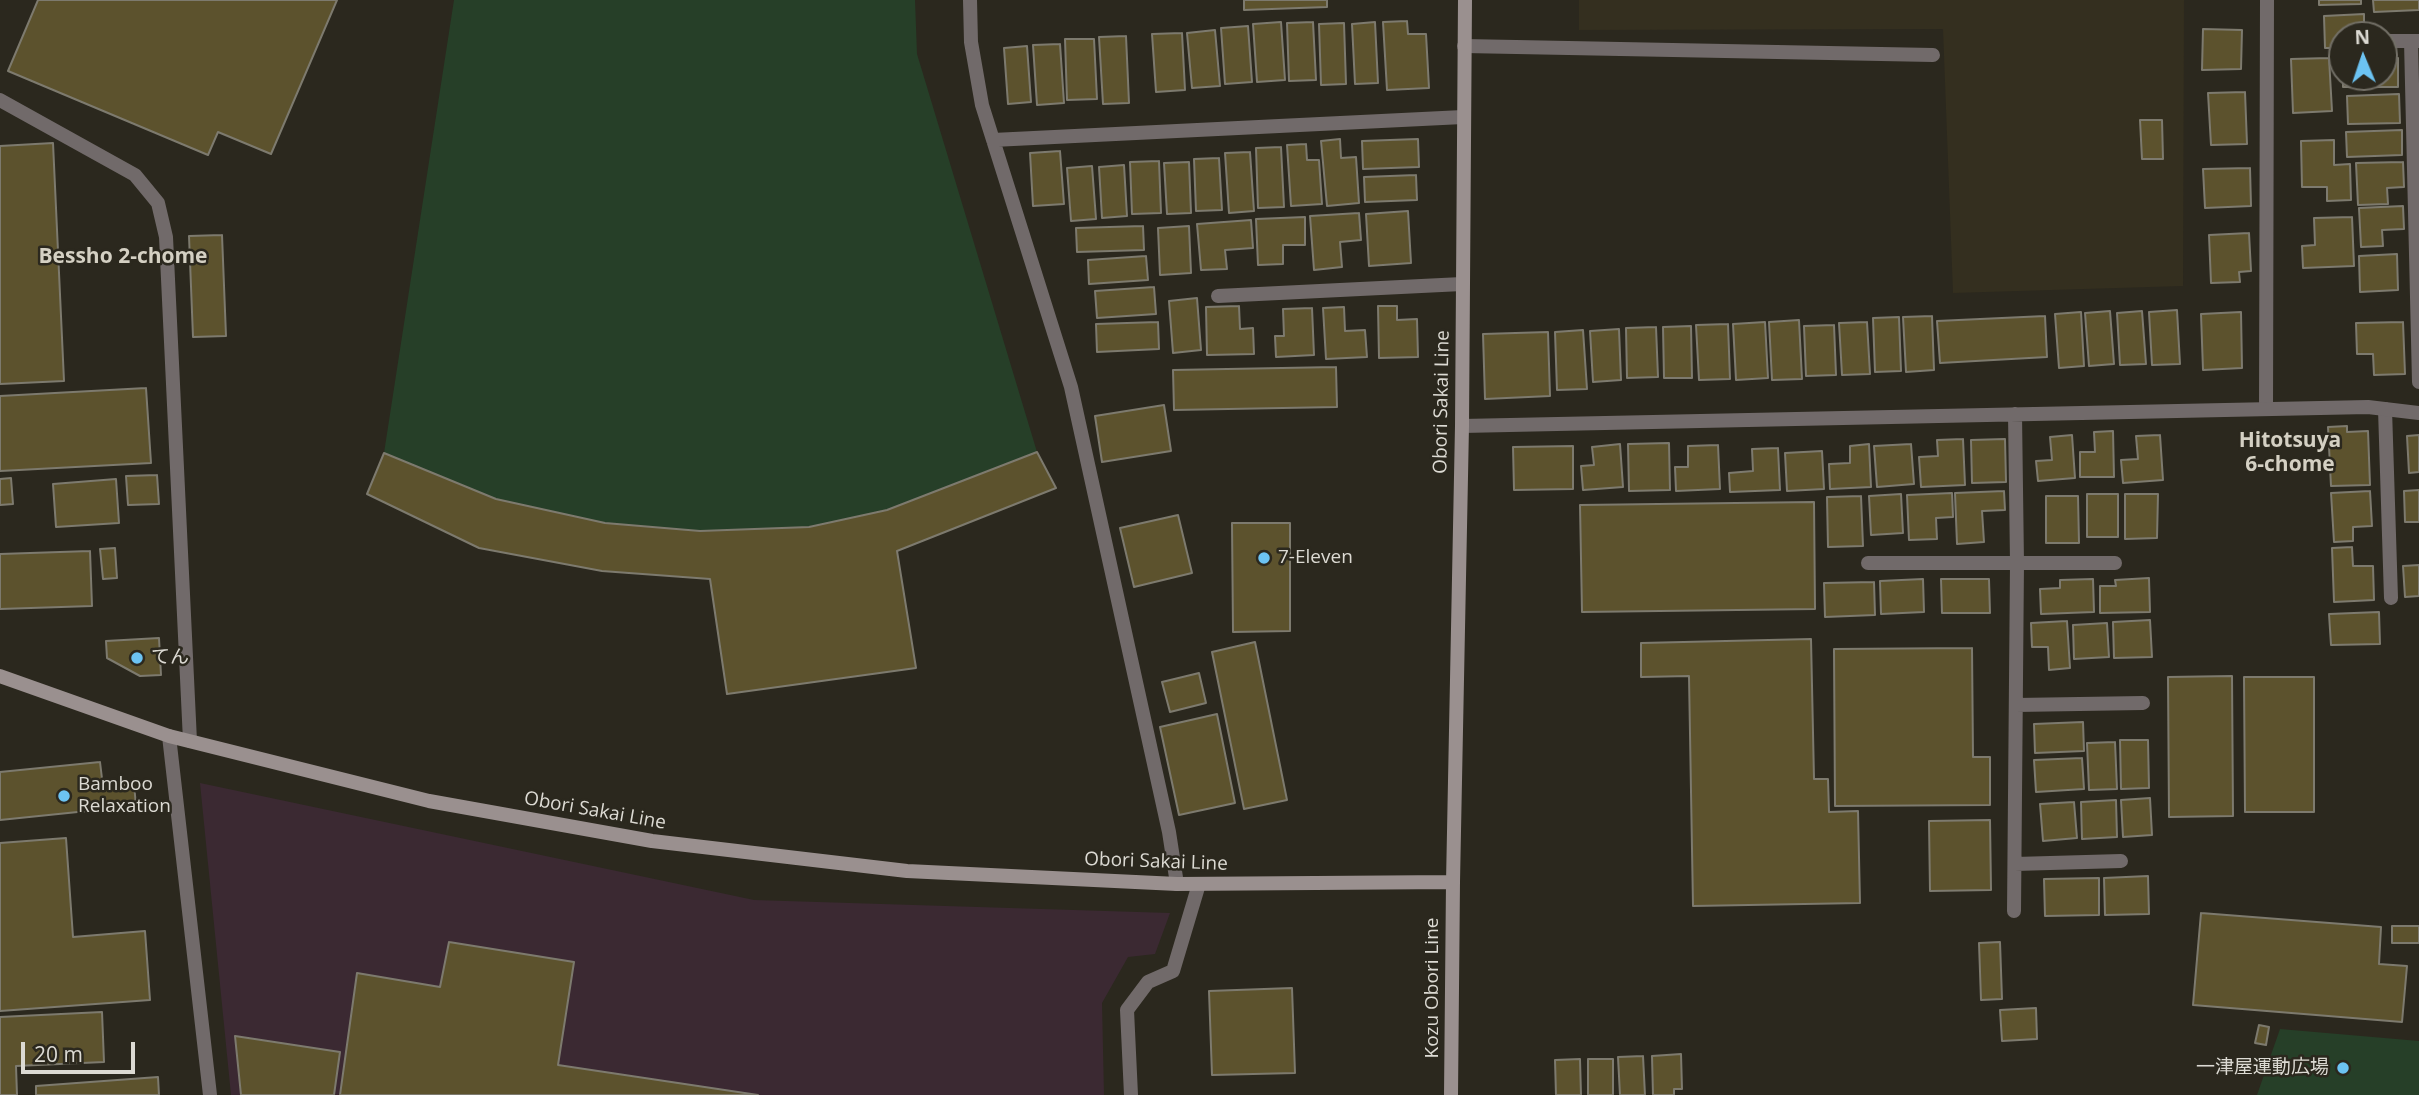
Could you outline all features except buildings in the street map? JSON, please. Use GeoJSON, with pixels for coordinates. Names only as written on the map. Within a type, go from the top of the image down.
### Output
{"type":"FeatureCollection","features":[{"type":"Feature","properties":{"kind":"main road","name":"Obori Sakai Line"},"geometry":{"type":"LineString","coordinates":[[0,676],[169,737],[429,801],[652,841],[906,871],[1177,884],[1452,882],[1462,426],[1465,0]]}},
{"type":"Feature","properties":{"kind":"main road","name":"Kozu Obori Line"},"geometry":{"type":"LineString","coordinates":[[1451,1095],[1452,882]]}},
{"type":"Feature","properties":{"kind":"street"},"geometry":{"type":"LineString","coordinates":[[970,0],[971,42],[982,105],[1071,387],[1169,832],[1177,884]]}},
{"type":"Feature","properties":{"kind":"street"},"geometry":{"type":"LineString","coordinates":[[2266,409],[2267,0]]}},
{"type":"Feature","properties":{"kind":"street"},"geometry":{"type":"LineString","coordinates":[[2415,41],[2419,382]]}},
{"type":"Feature","properties":{"kind":"street"},"geometry":{"type":"LineString","coordinates":[[1464,46],[1933,55]]}},
{"type":"Feature","properties":{"kind":"street"},"geometry":{"type":"LineString","coordinates":[[0,100],[135,174],[158,203],[166,237],[190,741]]}},
{"type":"Feature","properties":{"kind":"street"},"geometry":{"type":"LineString","coordinates":[[993,139],[1463,117]]}},
{"type":"Feature","properties":{"kind":"street"},"geometry":{"type":"LineString","coordinates":[[1218,296],[1462,284]]}},
{"type":"Feature","properties":{"kind":"street"},"geometry":{"type":"LineString","coordinates":[[1462,426],[2368,407],[2419,412]]}},
{"type":"Feature","properties":{"kind":"street"},"geometry":{"type":"LineString","coordinates":[[2385,409],[2391,598]]}},
{"type":"Feature","properties":{"kind":"street"},"geometry":{"type":"LineString","coordinates":[[2014,911],[2017,563],[2015,414]]}},
{"type":"Feature","properties":{"kind":"street"},"geometry":{"type":"LineString","coordinates":[[1868,563],[2115,563]]}},
{"type":"Feature","properties":{"kind":"street"},"geometry":{"type":"LineString","coordinates":[[2016,705],[2143,703]]}},
{"type":"Feature","properties":{"kind":"street"},"geometry":{"type":"LineString","coordinates":[[169,737],[210,1095]]}},
{"type":"Feature","properties":{"kind":"street"},"geometry":{"type":"LineString","coordinates":[[2015,864],[2122,861]]}},
{"type":"Feature","properties":{"kind":"street"},"geometry":{"type":"LineString","coordinates":[[1131,1095],[1127,1010],[1148,982],[1173,971],[1199,884]]}},
{"type":"Feature","properties":{"kind":"shaded area"},"geometry":{"type":"Polygon","coordinates":[[[1579,0],[2184,0],[2183,286],[1953,293],[1943,29],[1579,30],[1579,0]]]}},
{"type":"Feature","properties":{"kind":"shaded area"},"geometry":{"type":"Polygon","coordinates":[[[200,783],[754,900],[1170,913],[1155,954],[1128,957],[1102,1003],[1104,1095],[231,1095],[200,783]]]}},
{"type":"Feature","properties":{"kind":"green space"},"geometry":{"type":"Polygon","coordinates":[[[454,0],[915,0],[917,54],[1037,452],[887,510],[809,527],[700,531],[605,523],[496,499],[384,453],[454,0]]]}},
{"type":"Feature","properties":{"kind":"green space","name":"一津屋運動広場"},"geometry":{"type":"Polygon","coordinates":[[[2280,1029],[2419,1041],[2419,1095],[2257,1095],[2280,1029]]]}},
{"type":"Feature","properties":{"kind":"place","name":"7-Eleven"},"geometry":{"type":"Point","coordinates":[1264,558]}},
{"type":"Feature","properties":{"kind":"place","name":"てん"},"geometry":{"type":"Point","coordinates":[137,658]}},
{"type":"Feature","properties":{"kind":"place","name":"Bamboo Relaxation"},"geometry":{"type":"Point","coordinates":[64,796]}},
{"type":"Feature","properties":{"kind":"place","name":"一津屋運動広場"},"geometry":{"type":"Point","coordinates":[2343,1068]}},
{"type":"Feature","properties":{"kind":"district","name":"Bessho 2-chome"},"geometry":{"type":"Point","coordinates":[123,257]}},
{"type":"Feature","properties":{"kind":"district","name":"Hitotsuya 6-chome"},"geometry":{"type":"Point","coordinates":[2290,453]}}]}
